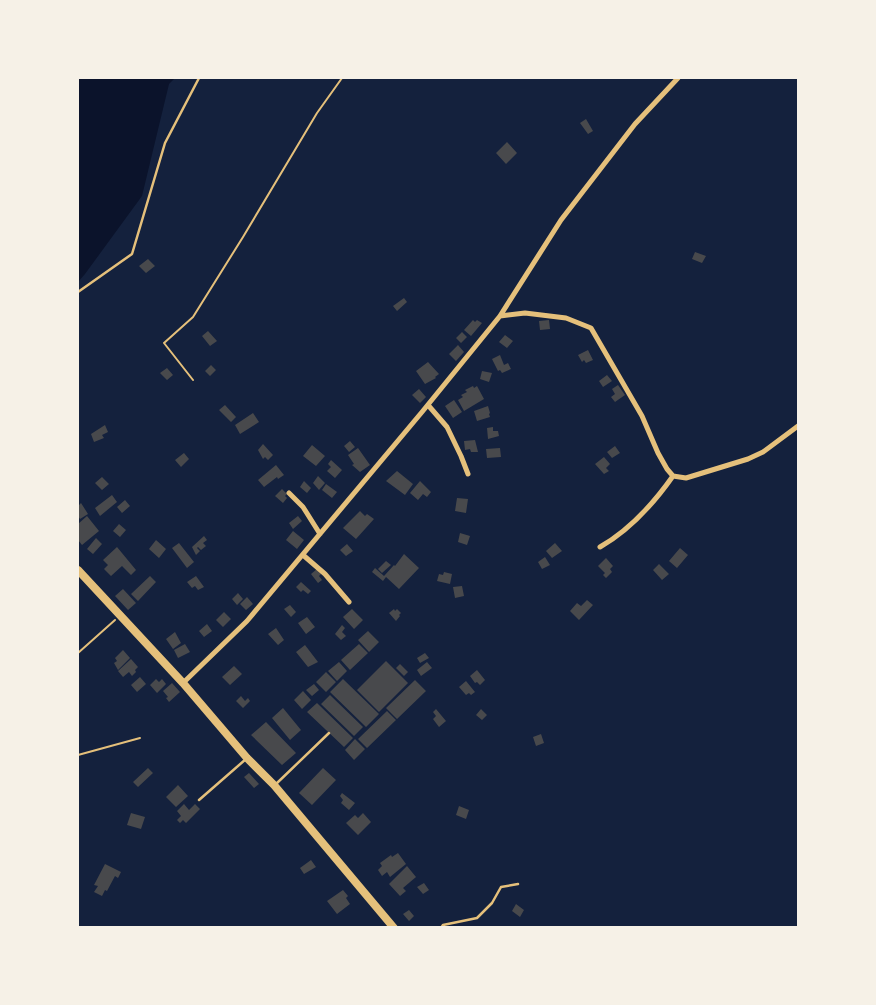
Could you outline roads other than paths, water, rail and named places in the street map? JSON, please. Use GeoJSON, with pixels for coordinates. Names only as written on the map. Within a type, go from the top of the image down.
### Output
{"type":"FeatureCollection","features":[{"type":"Feature","properties":{"kind":"main road"},"geometry":{"type":"LineString","coordinates":[[78,570],[182,683],[247,758],[274,785],[394,928]]}},
{"type":"Feature","properties":{"kind":"street"},"geometry":{"type":"LineString","coordinates":[[182,683],[247,621],[428,405],[500,316],[560,220],[635,124],[678,78]]}},
{"type":"Feature","properties":{"kind":"street"},"geometry":{"type":"LineString","coordinates":[[500,316],[525,313],[566,318],[591,328],[642,416],[658,453],[673,476],[686,478],[748,459],[764,452],[798,426]]}},
{"type":"Feature","properties":{"kind":"street"},"geometry":{"type":"LineString","coordinates":[[428,405],[447,427],[462,456],[468,474]]}},
{"type":"Feature","properties":{"kind":"street"},"geometry":{"type":"LineString","coordinates":[[600,547],[617,537],[648,506],[673,476]]}},
{"type":"Feature","properties":{"kind":"street"},"geometry":{"type":"LineString","coordinates":[[289,493],[303,507],[320,534]]}},
{"type":"Feature","properties":{"kind":"street"},"geometry":{"type":"LineString","coordinates":[[303,555],[325,574],[349,602]]}},
{"type":"Feature","properties":{"kind":"lane"},"geometry":{"type":"LineString","coordinates":[[78,292],[132,254],[165,143],[199,78]]}},
{"type":"Feature","properties":{"kind":"lane"},"geometry":{"type":"LineString","coordinates":[[274,785],[329,733]]}},
{"type":"Feature","properties":{"kind":"lane"},"geometry":{"type":"LineString","coordinates":[[199,800],[247,758]]}},
{"type":"Feature","properties":{"kind":"lane"},"geometry":{"type":"LineString","coordinates":[[441,928],[444,924],[477,918],[492,903],[501,887],[518,884]]}},
{"type":"Feature","properties":{"kind":"water"},"geometry":{"type":"Polygon","coordinates":[[[78,78],[175,78],[169,84],[142,196],[78,282],[78,78]]]}}]}
